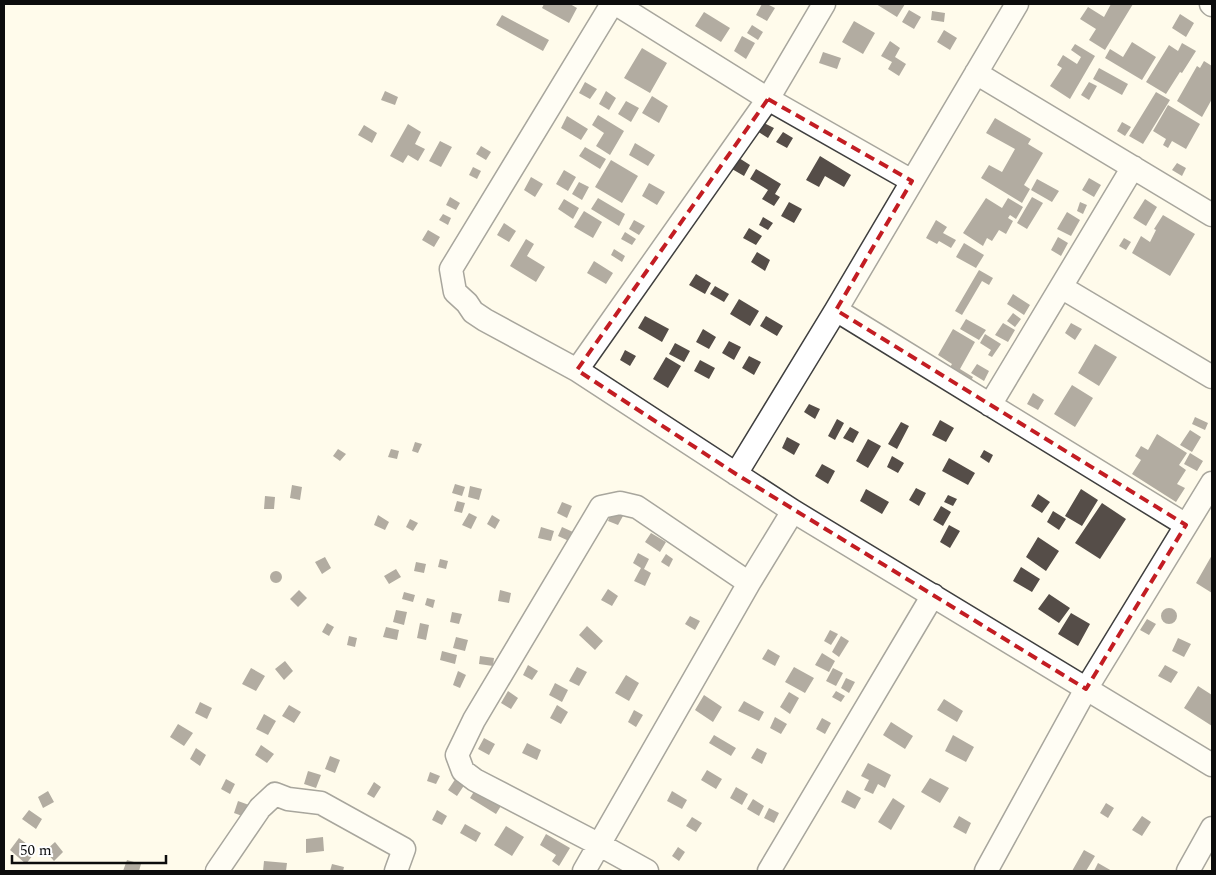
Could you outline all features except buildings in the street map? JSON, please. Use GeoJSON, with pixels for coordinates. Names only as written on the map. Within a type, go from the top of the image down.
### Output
{"type":"FeatureCollection","features":[{"type":"Feature","properties":{"kind":"street"},"geometry":{"type":"LineString","coordinates":[[612,4],[451,269],[455,292],[467,303],[473,312],[577,370],[793,511],[1212,766]]}},
{"type":"Feature","properties":{"kind":"street"},"geometry":{"type":"LineString","coordinates":[[616,4],[768,99],[912,181]]}},
{"type":"Feature","properties":{"kind":"street"},"geometry":{"type":"LineString","coordinates":[[577,370],[768,99],[824,4]]}},
{"type":"Feature","properties":{"kind":"street"},"geometry":{"type":"LineString","coordinates":[[736,474],[836,310],[1017,4]]}},
{"type":"Feature","properties":{"kind":"street"},"geometry":{"type":"LineString","coordinates":[[976,73],[1212,215]]}},
{"type":"Feature","properties":{"kind":"street"},"geometry":{"type":"LineString","coordinates":[[990,405],[1133,168]]}},
{"type":"Feature","properties":{"kind":"street"},"geometry":{"type":"LineString","coordinates":[[1061,287],[1212,377]]}},
{"type":"Feature","properties":{"kind":"street"},"geometry":{"type":"LineString","coordinates":[[836,310],[1186,525]]}},
{"type":"Feature","properties":{"kind":"street"},"geometry":{"type":"LineString","coordinates":[[986,871],[1086,689],[1212,483]]}},
{"type":"Feature","properties":{"kind":"street"},"geometry":{"type":"LineString","coordinates":[[647,871],[476,780],[463,771],[457,755],[474,720],[601,507],[620,503],[637,507],[749,583]]}},
{"type":"Feature","properties":{"kind":"street"},"geometry":{"type":"LineString","coordinates":[[584,871],[749,583],[793,511]]}},
{"type":"Feature","properties":{"kind":"street"},"geometry":{"type":"LineString","coordinates":[[769,871],[933,595]]}},
{"type":"Feature","properties":{"kind":"street"},"geometry":{"type":"LineString","coordinates":[[217,871],[260,808],[275,794],[288,800],[321,804],[404,849],[396,871]]}},
{"type":"Feature","properties":{"kind":"street"},"geometry":{"type":"LineString","coordinates":[[1188,871],[1212,828]]}},
{"type":"Feature","properties":{"kind":"highlighted area"},"geometry":{"type":"Polygon","coordinates":[[[768,99],[912,181],[836,310],[1186,525],[1086,689],[736,474],[577,370],[768,99]]]}}]}
